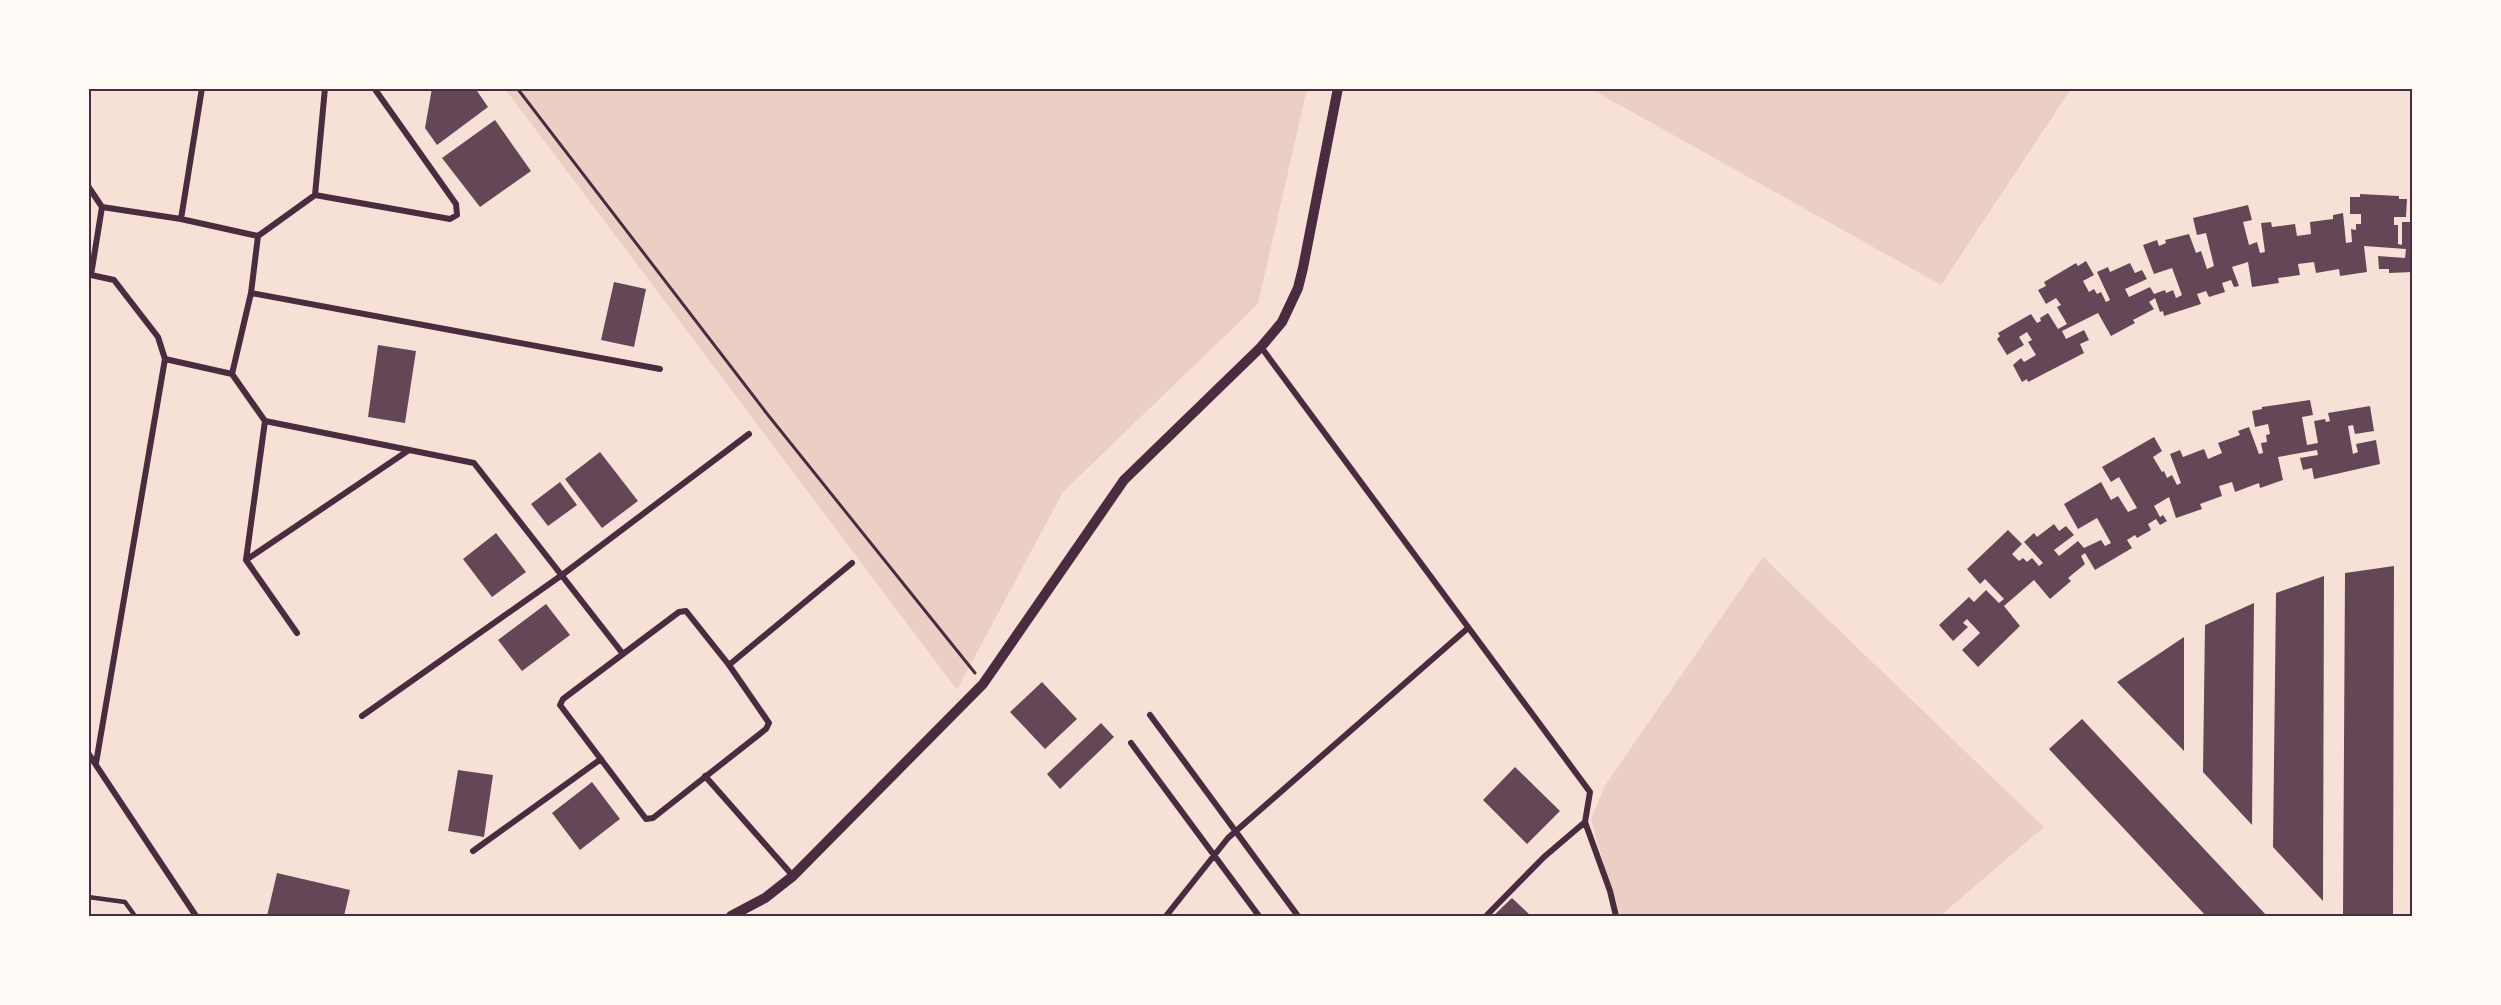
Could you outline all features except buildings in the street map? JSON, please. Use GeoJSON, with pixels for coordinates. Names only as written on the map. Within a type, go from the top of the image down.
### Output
{"type":"FeatureCollection","features":[{"type":"Feature","properties":{"kind":"street"},"geometry":{"type":"LineString","coordinates":[[181,219],[202,88]]}},
{"type":"Feature","properties":{"kind":"street"},"geometry":{"type":"LineString","coordinates":[[315,195],[325,88]]}},
{"type":"Feature","properties":{"kind":"street"},"geometry":{"type":"LineString","coordinates":[[232,374],[251,293],[258,236],[315,195],[450,219],[457,215],[456,204],[374,88]]}},
{"type":"Feature","properties":{"kind":"street"},"geometry":{"type":"LineString","coordinates":[[731,916],[765,898],[793,876],[983,684],[1015,641],[1124,480],[1261,347],[1282,322],[1298,288],[1338,88]]}},
{"type":"Feature","properties":{"kind":"street"},"geometry":{"type":"LineString","coordinates":[[88,186],[102,207],[90,274],[114,280],[158,337],[165,359],[96,764]]}},
{"type":"Feature","properties":{"kind":"street"},"geometry":{"type":"LineString","coordinates":[[102,207],[181,219],[258,236]]}},
{"type":"Feature","properties":{"kind":"street"},"geometry":{"type":"LineString","coordinates":[[251,293],[660,369]]}},
{"type":"Feature","properties":{"kind":"street"},"geometry":{"type":"LineString","coordinates":[[1261,347],[1590,792],[1585,822],[1610,891],[1616,916]]}},
{"type":"Feature","properties":{"kind":"street"},"geometry":{"type":"LineString","coordinates":[[165,359],[232,374],[265,421],[246,560],[297,633]]}},
{"type":"Feature","properties":{"kind":"street"},"geometry":{"type":"LineString","coordinates":[[265,421],[474,463],[623,654]]}},
{"type":"Feature","properties":{"kind":"street"},"geometry":{"type":"LineString","coordinates":[[362,716],[562,575],[749,434]]}},
{"type":"Feature","properties":{"kind":"street"},"geometry":{"type":"LineString","coordinates":[[246,560],[409,450]]}},
{"type":"Feature","properties":{"kind":"street"},"geometry":{"type":"LineString","coordinates":[[729,665],[852,563]]}},
{"type":"Feature","properties":{"kind":"street"},"geometry":{"type":"LineString","coordinates":[[679,612],[689,613],[769,723],[766,729],[653,818],[642,817],[560,705],[563,699],[623,654],[679,612]]}},
{"type":"Feature","properties":{"kind":"street"},"geometry":{"type":"LineString","coordinates":[[1166,916],[1235,832],[1468,628]]}},
{"type":"Feature","properties":{"kind":"street"},"geometry":{"type":"LineString","coordinates":[[1150,715],[1298,916]]}},
{"type":"Feature","properties":{"kind":"street"},"geometry":{"type":"LineString","coordinates":[[1131,743],[1259,916]]}},
{"type":"Feature","properties":{"kind":"street"},"geometry":{"type":"LineString","coordinates":[[88,753],[196,916]]}},
{"type":"Feature","properties":{"kind":"street"},"geometry":{"type":"LineString","coordinates":[[473,851],[601,759]]}},
{"type":"Feature","properties":{"kind":"street"},"geometry":{"type":"LineString","coordinates":[[705,776],[793,876]]}},
{"type":"Feature","properties":{"kind":"street"},"geometry":{"type":"LineString","coordinates":[[1486,916],[1544,857],[1585,822]]}},
{"type":"Feature","properties":{"kind":"lane"},"geometry":{"type":"LineString","coordinates":[[88,897],[125,902],[135,916]]}},
{"type":"Feature","properties":{"kind":"path"},"geometry":{"type":"LineString","coordinates":[[517,88],[768,415],[983,684]]}},
{"type":"Feature","properties":{"kind":"shaded area"},"geometry":{"type":"Polygon","coordinates":[[[505,89],[1307,89],[1258,304],[1063,492],[957,690],[505,89]]]}},
{"type":"Feature","properties":{"kind":"shaded area"},"geometry":{"type":"Polygon","coordinates":[[[1591,89],[2071,89],[1941,285],[1591,89]]]}},
{"type":"Feature","properties":{"kind":"shaded area"},"geometry":{"type":"Polygon","coordinates":[[[1763,557],[2044,827],[1940,916],[1618,916],[1591,819],[1606,784],[1763,557]]]}}]}
